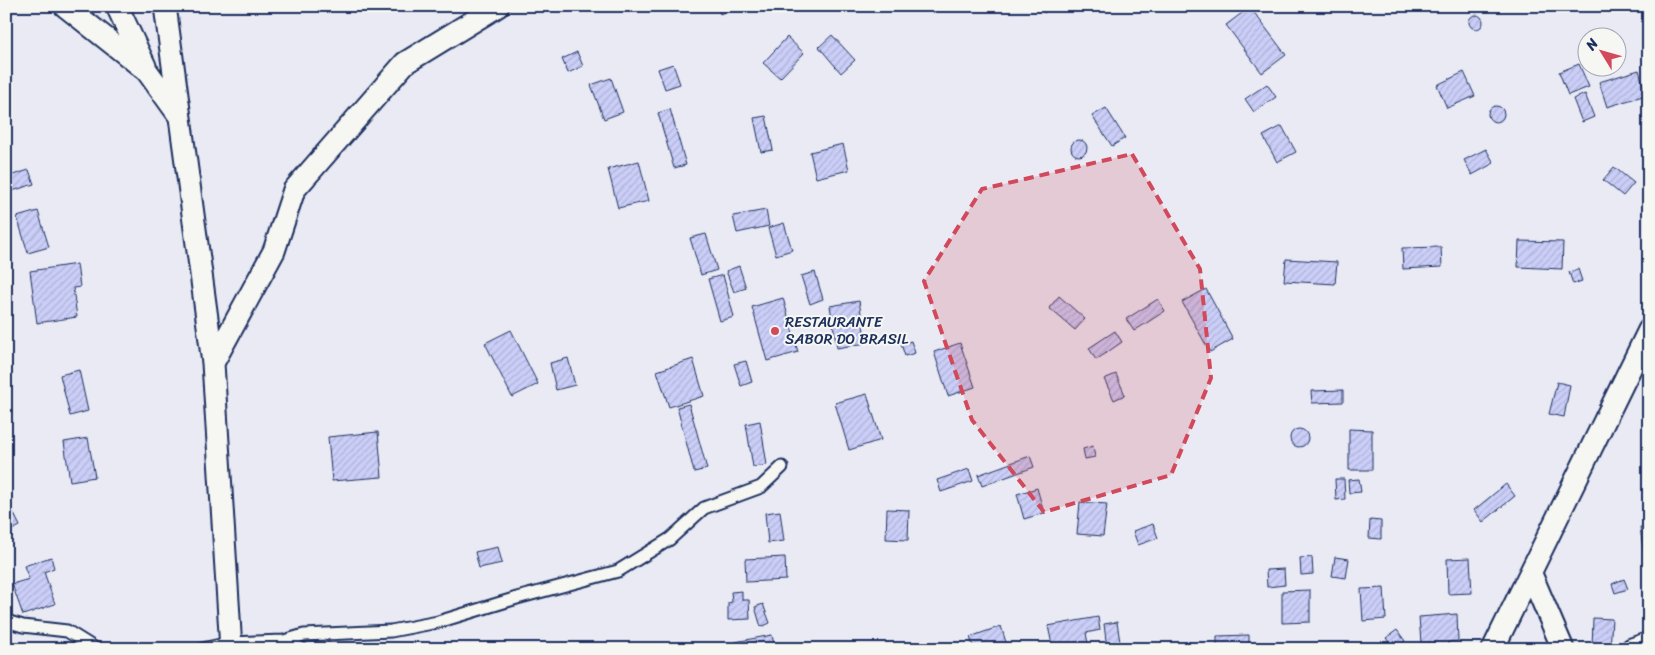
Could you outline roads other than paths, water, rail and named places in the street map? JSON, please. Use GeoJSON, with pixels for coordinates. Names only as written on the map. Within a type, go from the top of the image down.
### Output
{"type":"FeatureCollection","features":[{"type":"Feature","properties":{"kind":"street"},"geometry":{"type":"LineString","coordinates":[[65,6],[147,71]]}},
{"type":"Feature","properties":{"kind":"street"},"geometry":{"type":"LineString","coordinates":[[117,6],[147,71],[179,117]]}},
{"type":"Feature","properties":{"kind":"street"},"geometry":{"type":"LineString","coordinates":[[166,6],[179,117],[213,363],[230,646]]}},
{"type":"Feature","properties":{"kind":"street"},"geometry":{"type":"LineString","coordinates":[[213,363],[274,251],[294,190],[405,63],[498,6]]}},
{"type":"Feature","properties":{"kind":"street"},"geometry":{"type":"LineString","coordinates":[[1494,649],[1649,330]]}},
{"type":"Feature","properties":{"kind":"street"},"geometry":{"type":"LineString","coordinates":[[1531,574],[1563,649]]}},
{"type":"Feature","properties":{"kind":"street"},"geometry":{"type":"LineString","coordinates":[[1632,649],[1649,644]]}},
{"type":"Feature","properties":{"kind":"lane"},"geometry":{"type":"LineString","coordinates":[[202,649],[284,640],[304,635],[391,632],[438,622],[517,598],[618,571],[670,539],[704,508],[761,487],[782,467]]}},
{"type":"Feature","properties":{"kind":"lane"},"geometry":{"type":"LineString","coordinates":[[6,621],[23,626],[67,631],[96,649]]}},
{"type":"Feature","properties":{"kind":"lane"},"geometry":{"type":"LineString","coordinates":[[284,640],[302,649]]}},
{"type":"Feature","properties":{"kind":"place","name":"RESTAURANTE SABOR DO BRASIL"},"geometry":{"type":"Point","coordinates":[775,331]}}]}
